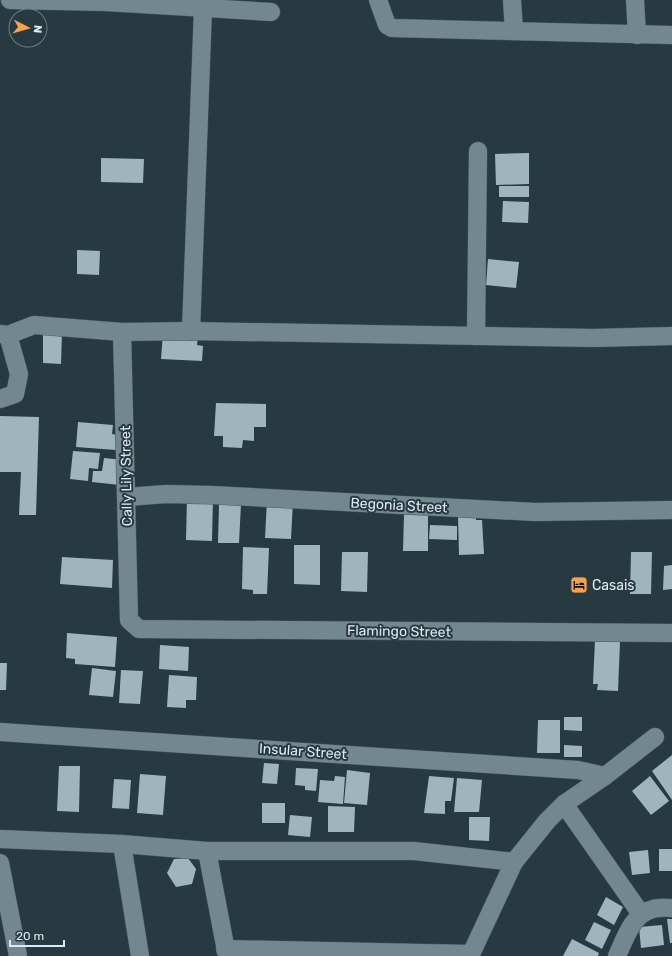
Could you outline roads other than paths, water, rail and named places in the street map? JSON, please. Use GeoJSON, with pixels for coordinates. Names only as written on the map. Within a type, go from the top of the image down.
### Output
{"type":"FeatureCollection","features":[{"type":"Feature","properties":{"kind":"street"},"geometry":{"type":"LineString","coordinates":[[10,0],[106,1],[271,12]]}},
{"type":"Feature","properties":{"kind":"street"},"geometry":{"type":"LineString","coordinates":[[378,0],[387,25],[392,28],[672,35]]}},
{"type":"Feature","properties":{"kind":"street"},"geometry":{"type":"LineString","coordinates":[[512,0],[514,31]]}},
{"type":"Feature","properties":{"kind":"street"},"geometry":{"type":"LineString","coordinates":[[635,0],[637,35]]}},
{"type":"Feature","properties":{"kind":"street"},"geometry":{"type":"LineString","coordinates":[[191,330],[203,8]]}},
{"type":"Feature","properties":{"kind":"street"},"geometry":{"type":"LineString","coordinates":[[476,336],[478,150]]}},
{"type":"Feature","properties":{"kind":"street"},"geometry":{"type":"LineString","coordinates":[[0,399],[15,394],[19,374],[4,334],[34,325],[122,332],[191,330],[593,338],[672,336]]}},
{"type":"Feature","properties":{"kind":"street","name":"Cally Lily Street"},"geometry":{"type":"LineString","coordinates":[[122,332],[127,497],[128,620]]}},
{"type":"Feature","properties":{"kind":"street","name":"Begonia Street"},"geometry":{"type":"LineString","coordinates":[[127,497],[166,494],[203,495],[535,512],[672,510]]}},
{"type":"Feature","properties":{"kind":"street","name":"Flamingo Street"},"geometry":{"type":"LineString","coordinates":[[128,620],[139,629],[672,633]]}},
{"type":"Feature","properties":{"kind":"street","name":"Insular Street"},"geometry":{"type":"LineString","coordinates":[[0,732],[578,770],[605,776]]}},
{"type":"Feature","properties":{"kind":"street"},"geometry":{"type":"LineString","coordinates":[[206,851],[226,953],[471,954],[514,862],[547,821],[564,804],[605,776],[655,737]]}},
{"type":"Feature","properties":{"kind":"street"},"geometry":{"type":"LineString","coordinates":[[564,804],[641,914]]}},
{"type":"Feature","properties":{"kind":"street"},"geometry":{"type":"LineString","coordinates":[[0,839],[122,844],[206,851],[414,851],[514,862]]}},
{"type":"Feature","properties":{"kind":"street"},"geometry":{"type":"LineString","coordinates":[[122,844],[140,956]]}},
{"type":"Feature","properties":{"kind":"street"},"geometry":{"type":"LineString","coordinates":[[0,863],[18,956]]}},
{"type":"Feature","properties":{"kind":"street"},"geometry":{"type":"LineString","coordinates":[[617,956],[628,930],[641,914],[653,909],[672,908]]}},
{"type":"Feature","properties":{"kind":"place","name":"Casais"},"geometry":{"type":"Point","coordinates":[579,585]}}]}
